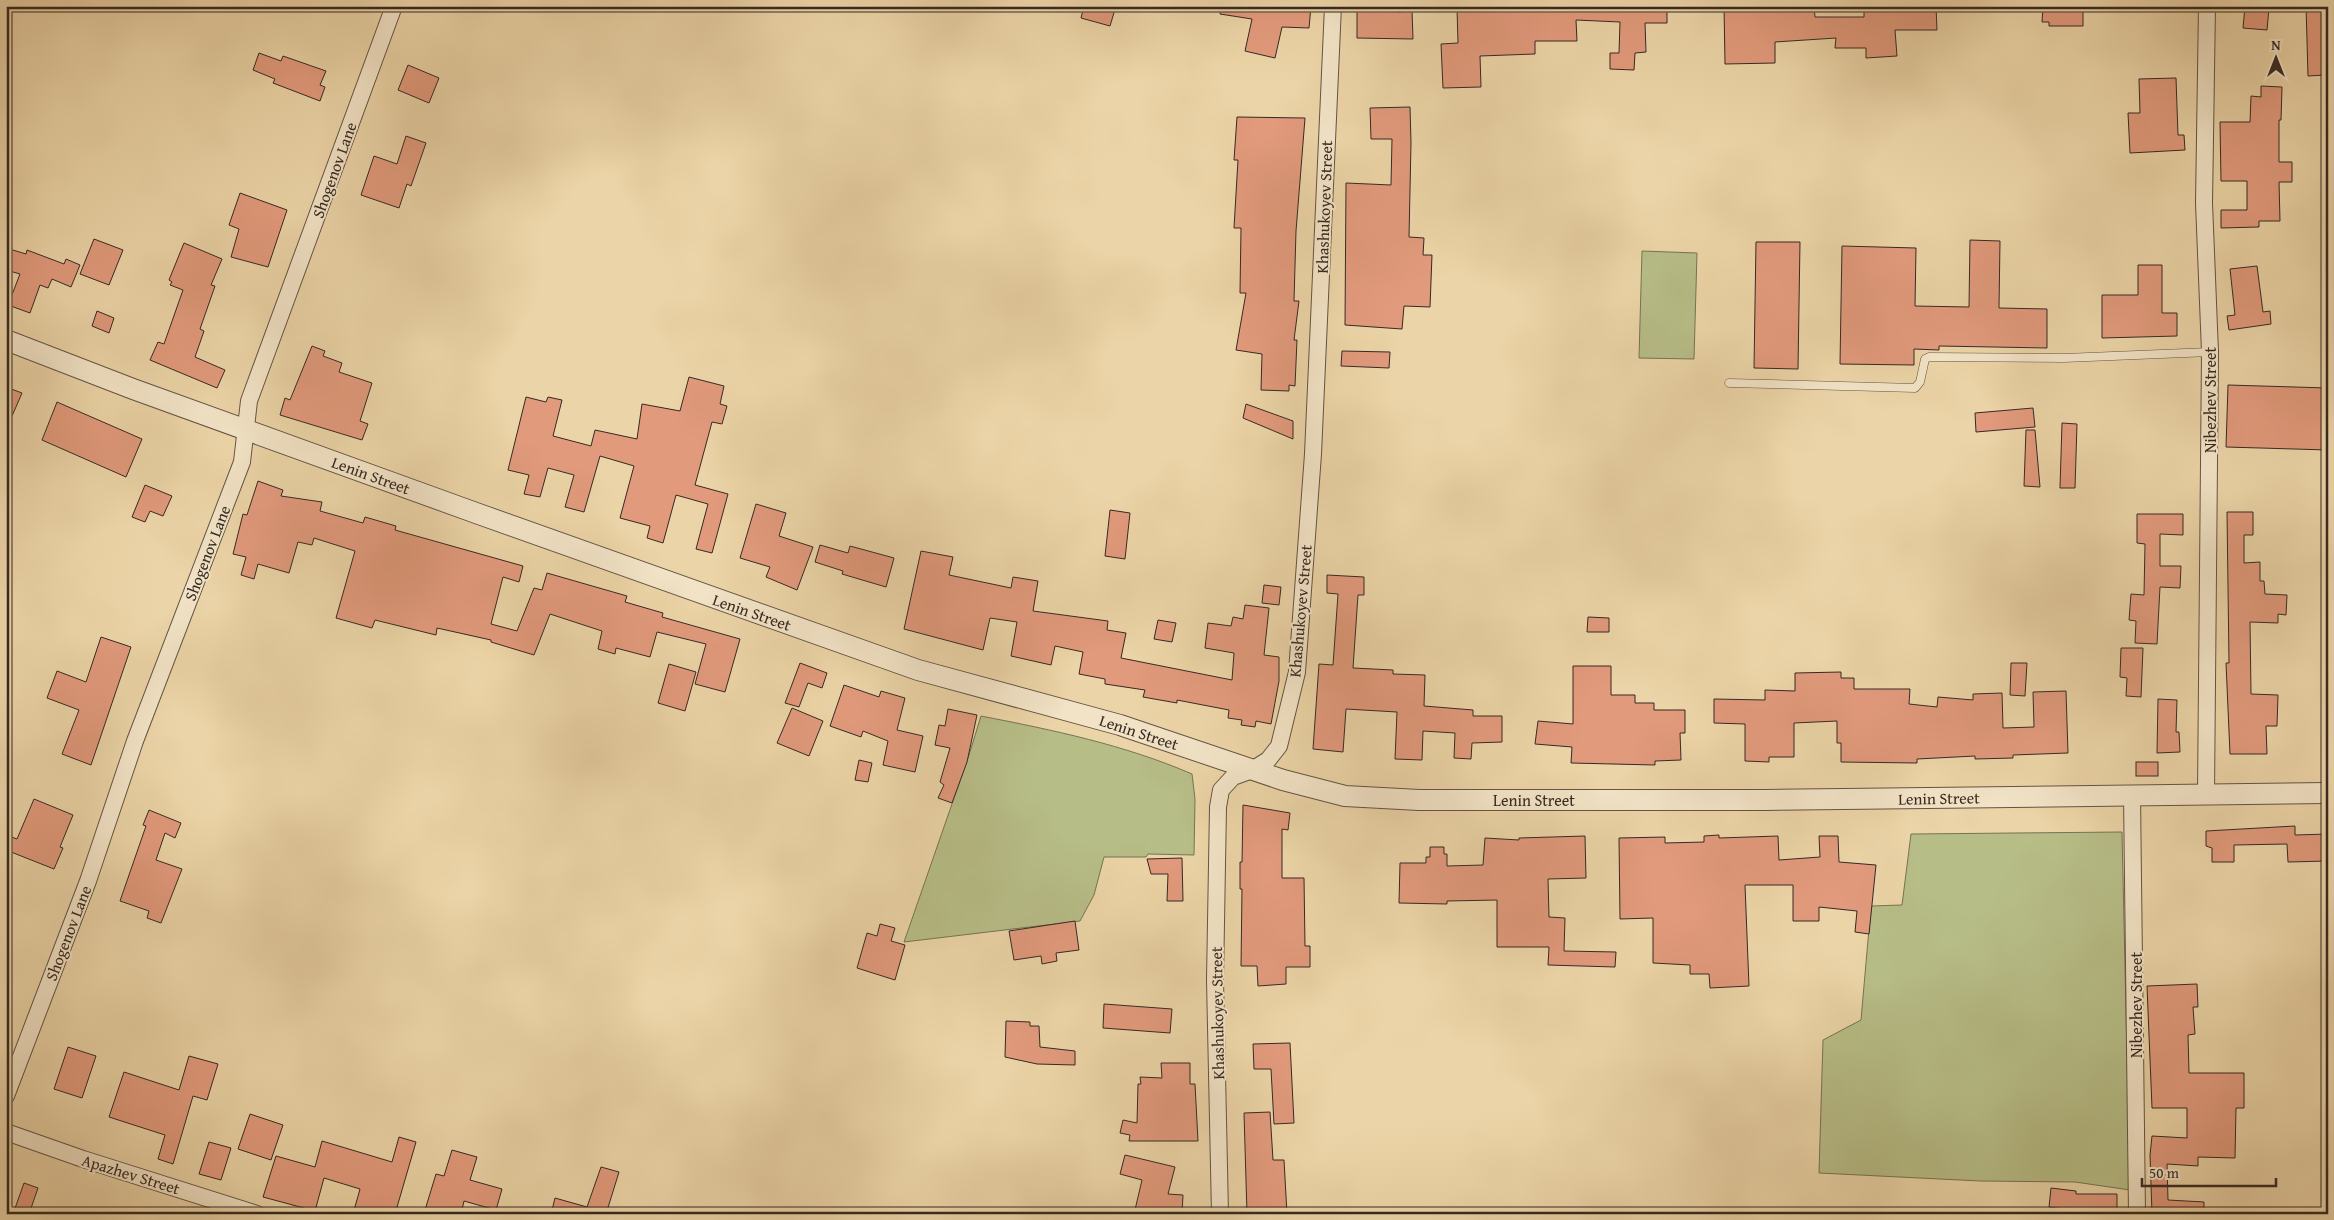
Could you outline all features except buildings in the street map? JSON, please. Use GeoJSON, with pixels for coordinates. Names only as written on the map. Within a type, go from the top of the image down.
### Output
{"type":"FeatureCollection","features":[{"type":"Feature","properties":{"kind":"street","name":"Shogenov Lane"},"geometry":{"type":"LineString","coordinates":[[6,1096],[88,881],[135,741],[242,462],[249,401],[394,6]]}},
{"type":"Feature","properties":{"kind":"street","name":"Khashukoyev Street"},"geometry":{"type":"LineString","coordinates":[[1220,1214],[1215,980],[1218,807],[1221,790],[1232,777],[1252,770],[1268,760],[1279,746],[1297,672],[1313,454],[1333,6]]}},
{"type":"Feature","properties":{"kind":"street","name":"Nibezhev Street"},"geometry":{"type":"LineString","coordinates":[[2206,794],[2210,352],[2204,203],[2207,6]]}},
{"type":"Feature","properties":{"kind":"street","name":"Lenin Street"},"geometry":{"type":"LineString","coordinates":[[6,340],[246,430],[918,670],[1120,725],[1252,770],[1345,796],[1411,800],[1766,800],[2328,793]]}},
{"type":"Feature","properties":{"kind":"street","name":"Nibezhev Street"},"geometry":{"type":"LineString","coordinates":[[2132,795],[2137,1214]]}},
{"type":"Feature","properties":{"kind":"street","name":"Apazhev Street"},"geometry":{"type":"LineString","coordinates":[[6,1132],[83,1159],[257,1214]]}},
{"type":"Feature","properties":{"kind":"lane"},"geometry":{"type":"LineString","coordinates":[[1729,383],[1915,388],[1920,382],[1925,359],[1930,357],[2064,358],[2210,352]]}},
{"type":"Feature","properties":{"kind":"green space"},"geometry":{"type":"Polygon","coordinates":[[[1642,251],[1697,253],[1694,359],[1639,358],[1642,251]]]}},
{"type":"Feature","properties":{"kind":"green space"},"geometry":{"type":"Polygon","coordinates":[[[981,716],[1062,733],[1115,747],[1192,774],[1195,799],[1194,855],[1148,854],[1146,857],[1104,857],[1094,895],[1080,921],[904,942],[981,716]]]}},
{"type":"Feature","properties":{"kind":"green space"},"geometry":{"type":"Polygon","coordinates":[[[2122,832],[2130,1190],[2075,1182],[1980,1181],[1819,1173],[1823,1040],[1861,1020],[1871,906],[1902,905],[1911,834],[2122,832]]]}}]}
